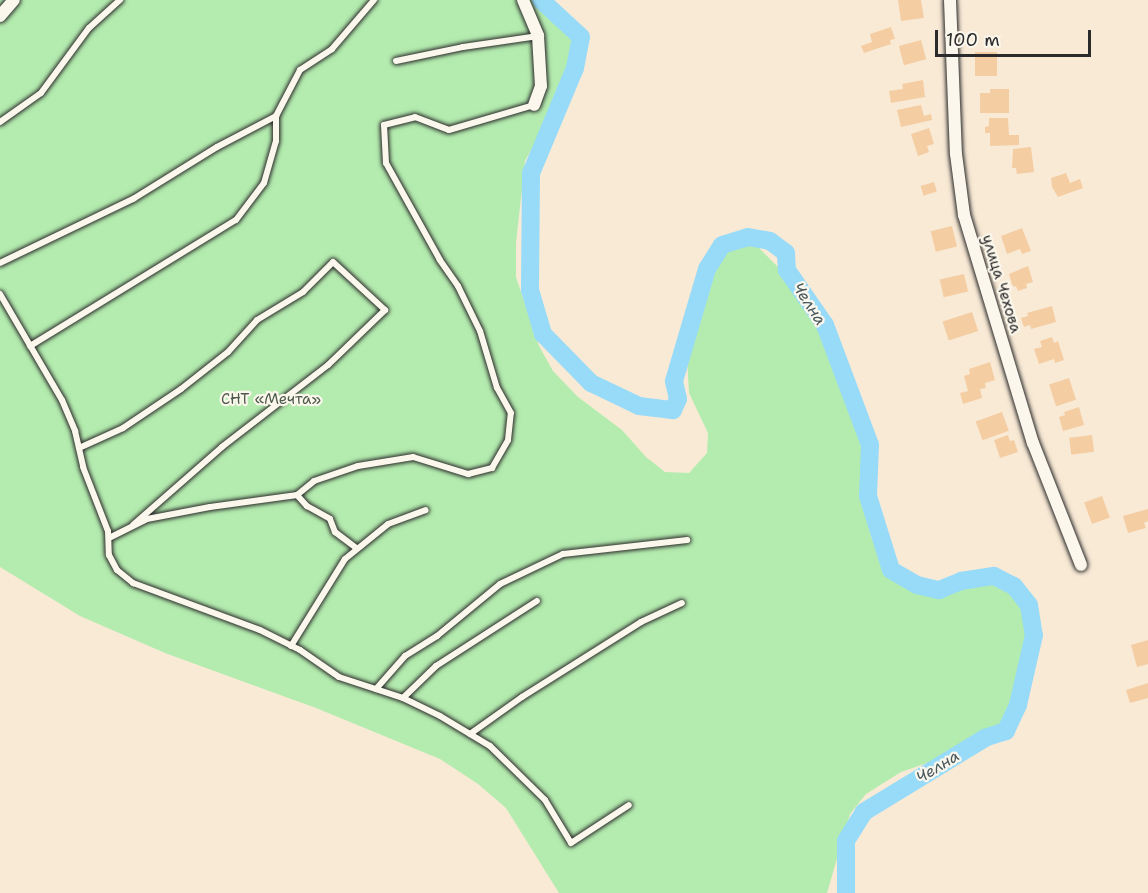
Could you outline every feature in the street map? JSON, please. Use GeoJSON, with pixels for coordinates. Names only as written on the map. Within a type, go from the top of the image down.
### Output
{"type":"FeatureCollection","features":[{"type":"Feature","properties":{"kind":"street"},"geometry":{"type":"LineString","coordinates":[[0,16],[14,0]]}},
{"type":"Feature","properties":{"kind":"street"},"geometry":{"type":"LineString","coordinates":[[523,0],[538,36],[540,86],[534,105]]}},
{"type":"Feature","properties":{"kind":"street","name":"улица Чехова"},"geometry":{"type":"LineString","coordinates":[[950,0],[956,154],[964,215],[1033,443],[1081,565]]}},
{"type":"Feature","properties":{"kind":"lane"},"geometry":{"type":"LineString","coordinates":[[0,122],[41,93],[89,28],[120,0]]}},
{"type":"Feature","properties":{"kind":"lane"},"geometry":{"type":"LineString","coordinates":[[30,346],[236,220],[264,183],[276,141],[276,116],[300,70],[332,49],[374,0]]}},
{"type":"Feature","properties":{"kind":"lane"},"geometry":{"type":"LineString","coordinates":[[396,61],[463,47],[538,36]]}},
{"type":"Feature","properties":{"kind":"lane"},"geometry":{"type":"LineString","coordinates":[[109,538],[147,519],[210,507],[297,495],[314,481],[358,466],[412,457],[468,474],[492,468],[508,440],[511,413],[497,388],[480,331],[458,286],[440,260],[386,163],[384,125],[415,117],[449,130],[534,105]]}},
{"type":"Feature","properties":{"kind":"lane"},"geometry":{"type":"LineString","coordinates":[[0,263],[133,199],[217,147],[276,116]]}},
{"type":"Feature","properties":{"kind":"lane"},"geometry":{"type":"LineString","coordinates":[[79,448],[123,428],[181,389],[228,352],[257,320],[303,292],[333,262],[385,310],[328,365],[222,447],[133,525]]}},
{"type":"Feature","properties":{"kind":"lane"},"geometry":{"type":"LineString","coordinates":[[0,294],[62,400],[75,431],[109,538],[110,555],[117,570],[133,583],[261,630],[339,677],[403,698],[470,734],[490,746],[545,800],[571,843],[629,805]]}},
{"type":"Feature","properties":{"kind":"lane"},"geometry":{"type":"LineString","coordinates":[[297,495],[307,506],[330,519],[335,532],[356,548]]}},
{"type":"Feature","properties":{"kind":"lane"},"geometry":{"type":"LineString","coordinates":[[291,646],[345,559],[388,524],[426,510]]}},
{"type":"Feature","properties":{"kind":"lane"},"geometry":{"type":"LineString","coordinates":[[376,689],[405,656],[445,630],[500,584],[563,555],[687,540]]}},
{"type":"Feature","properties":{"kind":"lane"},"geometry":{"type":"LineString","coordinates":[[403,698],[436,666],[537,601]]}},
{"type":"Feature","properties":{"kind":"lane"},"geometry":{"type":"LineString","coordinates":[[470,734],[522,697],[642,622],[682,603]]}},
{"type":"Feature","properties":{"kind":"green space","name":"СНТ «Мечта»"},"geometry":{"type":"Polygon","coordinates":[[[0,0],[548,0],[577,42],[578,55],[571,78],[525,161],[516,243],[516,277],[539,346],[553,371],[578,397],[622,430],[646,457],[665,472],[689,473],[707,453],[708,433],[689,393],[685,323],[689,307],[715,247],[729,239],[751,240],[791,280],[824,332],[853,407],[866,472],[871,537],[882,559],[897,570],[938,585],[984,571],[1016,586],[1024,604],[1028,624],[1016,710],[1008,727],[1003,731],[991,729],[978,733],[942,758],[901,772],[866,794],[850,814],[827,893],[559,893],[506,808],[478,784],[440,759],[316,708],[165,653],[80,616],[0,567],[0,0]]]}},
{"type":"Feature","properties":{"kind":"building"},"geometry":{"type":"Polygon","coordinates":[[[898,0],[921,0],[924,18],[901,21],[898,0]]]}},
{"type":"Feature","properties":{"kind":"building"},"geometry":{"type":"Polygon","coordinates":[[[891,27],[895,39],[890,40],[891,44],[864,53],[861,46],[872,42],[870,34],[891,27]]]}},
{"type":"Feature","properties":{"kind":"building"},"geometry":{"type":"Polygon","coordinates":[[[921,40],[926,59],[904,65],[899,46],[921,40]]]}},
{"type":"Feature","properties":{"kind":"building"},"geometry":{"type":"Polygon","coordinates":[[[975,52],[997,52],[997,76],[975,76],[975,52]]]}},
{"type":"Feature","properties":{"kind":"building"},"geometry":{"type":"Polygon","coordinates":[[[923,80],[925,97],[891,103],[889,91],[903,89],[902,84],[923,80]]]}},
{"type":"Feature","properties":{"kind":"building"},"geometry":{"type":"Polygon","coordinates":[[[990,89],[1009,89],[1009,113],[980,113],[980,93],[990,93],[990,89]]]}},
{"type":"Feature","properties":{"kind":"building"},"geometry":{"type":"Polygon","coordinates":[[[921,105],[924,116],[931,114],[932,120],[901,127],[897,110],[921,105]]]}},
{"type":"Feature","properties":{"kind":"building"},"geometry":{"type":"Polygon","coordinates":[[[989,118],[1008,118],[1009,135],[1019,135],[1019,145],[990,146],[990,133],[985,133],[985,127],[989,126],[989,118]]]}},
{"type":"Feature","properties":{"kind":"building"},"geometry":{"type":"Polygon","coordinates":[[[929,128],[934,144],[927,146],[929,152],[918,156],[911,134],[929,128]]]}},
{"type":"Feature","properties":{"kind":"building"},"geometry":{"type":"Polygon","coordinates":[[[1031,147],[1034,172],[1017,174],[1016,168],[1012,168],[1013,149],[1031,147]]]}},
{"type":"Feature","properties":{"kind":"building"},"geometry":{"type":"Polygon","coordinates":[[[1066,173],[1070,183],[1080,179],[1083,188],[1058,197],[1052,187],[1051,178],[1066,173]]]}},
{"type":"Feature","properties":{"kind":"building"},"geometry":{"type":"Polygon","coordinates":[[[934,182],[937,192],[924,196],[921,186],[934,182]]]}},
{"type":"Feature","properties":{"kind":"building"},"geometry":{"type":"Polygon","coordinates":[[[952,226],[957,246],[936,252],[931,231],[952,226]]]}},
{"type":"Feature","properties":{"kind":"building"},"geometry":{"type":"Polygon","coordinates":[[[1022,228],[1031,251],[1022,254],[1020,249],[1007,254],[1001,236],[1022,228]]]}},
{"type":"Feature","properties":{"kind":"building"},"geometry":{"type":"Polygon","coordinates":[[[1028,266],[1033,282],[1026,284],[1027,288],[1018,291],[1016,286],[1013,287],[1009,274],[1028,266]]]}},
{"type":"Feature","properties":{"kind":"building"},"geometry":{"type":"Polygon","coordinates":[[[964,274],[968,292],[944,297],[940,280],[964,274]]]}},
{"type":"Feature","properties":{"kind":"building"},"geometry":{"type":"Polygon","coordinates":[[[1052,306],[1056,322],[1031,329],[1030,325],[1024,327],[1021,318],[1028,316],[1027,313],[1052,306]]]}},
{"type":"Feature","properties":{"kind":"building"},"geometry":{"type":"Polygon","coordinates":[[[972,312],[978,331],[949,341],[943,322],[972,312]]]}},
{"type":"Feature","properties":{"kind":"building"},"geometry":{"type":"Polygon","coordinates":[[[1052,337],[1054,343],[1058,341],[1064,360],[1055,363],[1054,359],[1039,364],[1034,349],[1042,347],[1040,341],[1052,337]]]}},
{"type":"Feature","properties":{"kind":"building"},"geometry":{"type":"Polygon","coordinates":[[[990,362],[995,380],[985,383],[986,388],[980,389],[982,398],[963,404],[960,393],[968,391],[964,376],[970,374],[969,369],[990,362]]]}},
{"type":"Feature","properties":{"kind":"building"},"geometry":{"type":"Polygon","coordinates":[[[1069,378],[1076,400],[1056,406],[1049,384],[1069,378]]]}},
{"type":"Feature","properties":{"kind":"building"},"geometry":{"type":"Polygon","coordinates":[[[1079,407],[1084,425],[1063,431],[1059,417],[1065,415],[1064,412],[1079,407]]]}},
{"type":"Feature","properties":{"kind":"building"},"geometry":{"type":"Polygon","coordinates":[[[1002,412],[1009,431],[983,440],[976,422],[1002,412]]]}},
{"type":"Feature","properties":{"kind":"building"},"geometry":{"type":"Polygon","coordinates":[[[1008,435],[1010,441],[1014,440],[1018,452],[1000,458],[994,440],[1008,435]]]}},
{"type":"Feature","properties":{"kind":"building"},"geometry":{"type":"Polygon","coordinates":[[[1092,435],[1094,452],[1071,455],[1069,438],[1092,435]]]}},
{"type":"Feature","properties":{"kind":"building"},"geometry":{"type":"Polygon","coordinates":[[[1102,496],[1110,518],[1092,524],[1084,502],[1102,496]]]}},
{"type":"Feature","properties":{"kind":"building"},"geometry":{"type":"Polygon","coordinates":[[[1148,509],[1148,521],[1144,523],[1146,528],[1128,533],[1123,516],[1148,509]]]}},
{"type":"Feature","properties":{"kind":"building"},"geometry":{"type":"Polygon","coordinates":[[[1148,640],[1148,664],[1137,667],[1131,645],[1148,640]]]}},
{"type":"Feature","properties":{"kind":"building"},"geometry":{"type":"Polygon","coordinates":[[[1148,683],[1148,698],[1130,703],[1126,690],[1148,683]]]}},
{"type":"Feature","properties":{"kind":"waterway","name":"Челна"},"geometry":{"type":"LineString","coordinates":[[541,0],[581,37],[575,68],[531,173],[530,290],[543,334],[591,383],[639,406],[673,410],[678,399],[674,381],[707,269],[722,245],[748,237],[770,241],[786,253],[787,270],[825,325],[870,445],[868,496],[891,570],[917,585],[939,590],[961,581],[994,576],[1014,586],[1029,605],[1034,635],[1018,705],[1006,731],[985,738],[864,812],[846,841],[846,893]]}}]}
